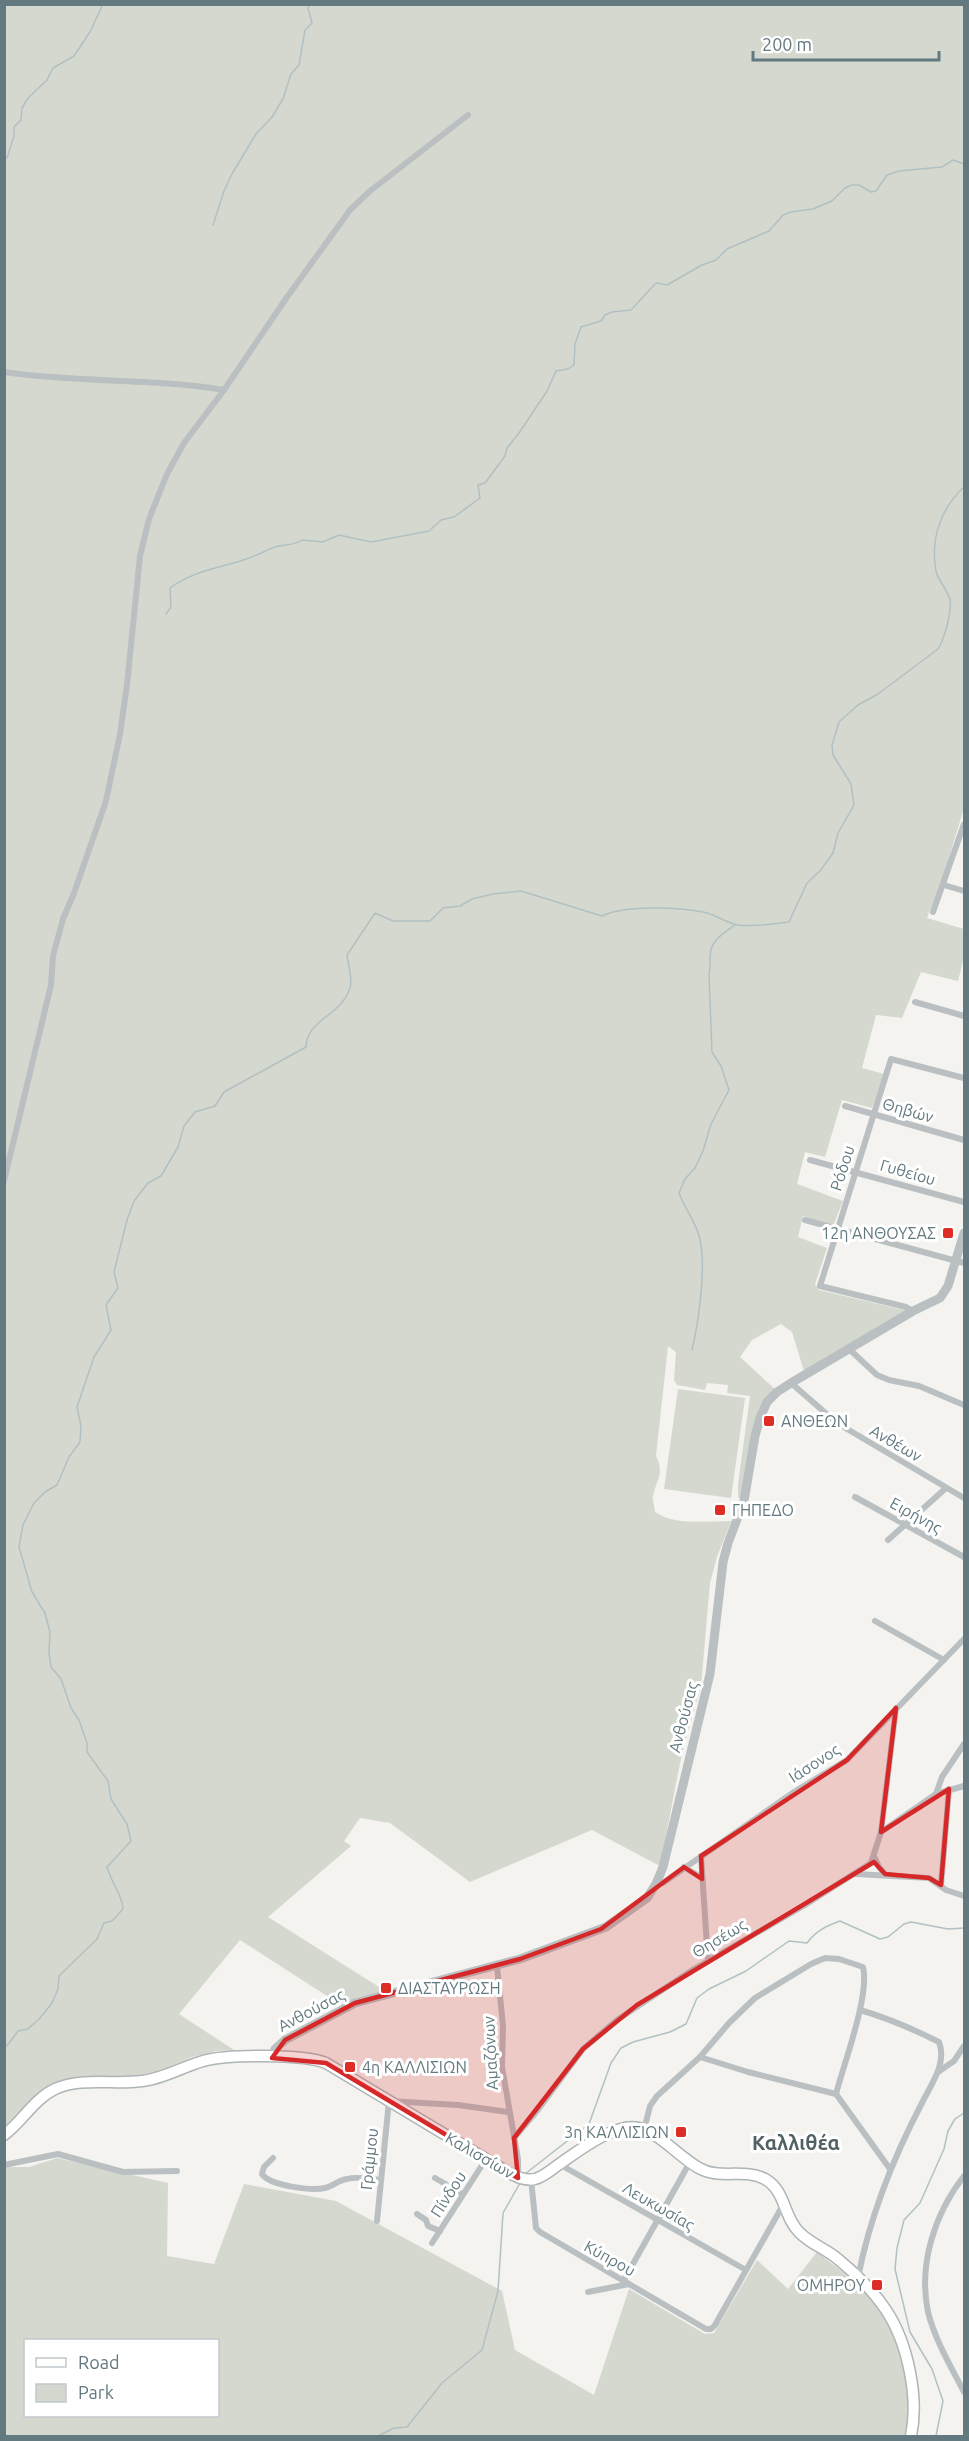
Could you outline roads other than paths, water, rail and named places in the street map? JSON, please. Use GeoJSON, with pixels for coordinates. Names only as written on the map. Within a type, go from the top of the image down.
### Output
{"type":"FeatureCollection","features":[{"type":"Feature","properties":{"kind":"main road","name":"Καλισσίων"},"geometry":{"type":"LineString","coordinates":[[4,2135],[45,2095],[59,2088],[87,2083],[151,2080],[213,2059],[272,2058],[319,2060],[518,2178],[540,2177],[613,2132],[629,2127],[645,2130]]}},
{"type":"Feature","properties":{"kind":"main road"},"geometry":{"type":"LineString","coordinates":[[645,2130],[702,2170],[711,2173],[751,2175],[762,2178],[776,2187],[791,2222],[798,2231],[837,2258],[886,2310],[907,2362],[913,2402],[910,2436]]}},
{"type":"Feature","properties":{"kind":"street"},"geometry":{"type":"LineString","coordinates":[[4,1181],[51,985],[53,956],[63,919],[106,801],[123,714],[140,556],[149,519],[166,474],[184,442],[224,390],[292,290],[351,210],[370,191],[468,115]]}},
{"type":"Feature","properties":{"kind":"street"},"geometry":{"type":"LineString","coordinates":[[4,372],[45,378],[182,384],[224,390]]}},
{"type":"Feature","properties":{"kind":"street"},"geometry":{"type":"LineString","coordinates":[[933,912],[964,826]]}},
{"type":"Feature","properties":{"kind":"street"},"geometry":{"type":"LineString","coordinates":[[944,885],[964,891]]}},
{"type":"Feature","properties":{"kind":"street"},"geometry":{"type":"LineString","coordinates":[[915,1002],[964,1016]]}},
{"type":"Feature","properties":{"kind":"street","name":"Ρόδου"},"geometry":{"type":"LineString","coordinates":[[913,1311],[906,1306],[820,1286],[854,1171],[875,1114],[891,1059],[964,1078]]}},
{"type":"Feature","properties":{"kind":"street","name":"Θηβών"},"geometry":{"type":"LineString","coordinates":[[845,1106],[964,1140]]}},
{"type":"Feature","properties":{"kind":"street","name":"Γυθείου"},"geometry":{"type":"LineString","coordinates":[[810,1160],[964,1202]]}},
{"type":"Feature","properties":{"kind":"street"},"geometry":{"type":"LineString","coordinates":[[805,1220],[960,1262]]}},
{"type":"Feature","properties":{"kind":"street","name":"Ανθούσας"},"geometry":{"type":"LineString","coordinates":[[272,2058],[275,2049],[285,2040],[355,2003],[539,1953],[606,1927],[640,1904],[656,1884],[668,1846],[683,1776],[710,1674],[723,1562],[744,1501],[760,1418],[772,1397],[791,1383],[913,1311],[940,1298],[960,1262],[964,1233]]}},
{"type":"Feature","properties":{"kind":"street"},"geometry":{"type":"LineString","coordinates":[[849,1349],[877,1375],[919,1386],[964,1405]]}},
{"type":"Feature","properties":{"kind":"street","name":"Ανθέων"},"geometry":{"type":"LineString","coordinates":[[791,1383],[837,1423],[964,1498]]}},
{"type":"Feature","properties":{"kind":"street"},"geometry":{"type":"LineString","coordinates":[[888,1540],[946,1488]]}},
{"type":"Feature","properties":{"kind":"street","name":"Ειρήνης"},"geometry":{"type":"LineString","coordinates":[[855,1497],[964,1557]]}},
{"type":"Feature","properties":{"kind":"street"},"geometry":{"type":"LineString","coordinates":[[874,1622],[944,1660]]}},
{"type":"Feature","properties":{"kind":"street","name":"Ιάσονος"},"geometry":{"type":"LineString","coordinates":[[656,1884],[663,1883],[794,1792],[847,1760],[964,1639]]}},
{"type":"Feature","properties":{"kind":"street"},"geometry":{"type":"LineString","coordinates":[[885,1874],[879,1868],[875,1857],[881,1832],[896,1708]]}},
{"type":"Feature","properties":{"kind":"street"},"geometry":{"type":"LineString","coordinates":[[936,1794],[942,1777],[964,1744]]}},
{"type":"Feature","properties":{"kind":"street"},"geometry":{"type":"LineString","coordinates":[[881,1832],[936,1794],[964,1786]]}},
{"type":"Feature","properties":{"kind":"street"},"geometry":{"type":"LineString","coordinates":[[941,1885],[949,1789]]}},
{"type":"Feature","properties":{"kind":"street"},"geometry":{"type":"LineString","coordinates":[[701,1856],[708,1961]]}},
{"type":"Feature","properties":{"kind":"street","name":"Θησέως"},"geometry":{"type":"LineString","coordinates":[[514,2138],[583,2049],[598,2035],[637,2005],[856,1874],[868,1866],[875,1857]]}},
{"type":"Feature","properties":{"kind":"street"},"geometry":{"type":"LineString","coordinates":[[684,1867],[702,1878]]}},
{"type":"Feature","properties":{"kind":"street"},"geometry":{"type":"LineString","coordinates":[[856,1874],[929,1878],[946,1890],[964,1896]]}},
{"type":"Feature","properties":{"kind":"street"},"geometry":{"type":"LineString","coordinates":[[645,2130],[650,2106],[657,2096],[700,2057],[729,2023],[755,1998],[825,1958],[847,1961],[863,1967],[866,1977],[860,2010],[836,2094]]}},
{"type":"Feature","properties":{"kind":"street","name":"Αμαζόνων"},"geometry":{"type":"LineString","coordinates":[[497,1966],[502,2026],[502,2067],[514,2138]]}},
{"type":"Feature","properties":{"kind":"street"},"geometry":{"type":"LineString","coordinates":[[858,2278],[867,2236],[890,2169],[938,2072],[943,2052],[939,2042],[891,2020],[860,2010]]}},
{"type":"Feature","properties":{"kind":"street"},"geometry":{"type":"LineString","coordinates":[[938,2072],[954,2061],[964,2046]]}},
{"type":"Feature","properties":{"kind":"street"},"geometry":{"type":"LineString","coordinates":[[700,2057],[748,2072],[836,2094],[890,2169]]}},
{"type":"Feature","properties":{"kind":"street"},"geometry":{"type":"LineString","coordinates":[[389,2101],[458,2105],[508,2112]]}},
{"type":"Feature","properties":{"kind":"street","name":"Γράμμου"},"geometry":{"type":"LineString","coordinates":[[377,2221],[389,2101]]}},
{"type":"Feature","properties":{"kind":"street"},"geometry":{"type":"LineString","coordinates":[[514,2138],[518,2159],[518,2178]]}},
{"type":"Feature","properties":{"kind":"street"},"geometry":{"type":"LineString","coordinates":[[4,2165],[58,2154],[123,2172],[177,2171]]}},
{"type":"Feature","properties":{"kind":"street"},"geometry":{"type":"LineString","coordinates":[[273,2158],[264,2167],[262,2175],[266,2179],[297,2187],[321,2189],[350,2178],[380,2180]]}},
{"type":"Feature","properties":{"kind":"street","name":"Πίνδου"},"geometry":{"type":"LineString","coordinates":[[432,2243],[486,2159]]}},
{"type":"Feature","properties":{"kind":"street"},"geometry":{"type":"LineString","coordinates":[[588,2292],[627,2282],[656,2221],[690,2162]]}},
{"type":"Feature","properties":{"kind":"street","name":"Λευκωσίας"},"geometry":{"type":"LineString","coordinates":[[559,2164],[746,2270]]}},
{"type":"Feature","properties":{"kind":"street"},"geometry":{"type":"LineString","coordinates":[[964,2176],[938,2219],[926,2273],[928,2311],[934,2329],[964,2392]]}},
{"type":"Feature","properties":{"kind":"street"},"geometry":{"type":"LineString","coordinates":[[435,2178],[463,2194]]}},
{"type":"Feature","properties":{"kind":"street","name":"Κύπρου"},"geometry":{"type":"LineString","coordinates":[[531,2179],[537,2228],[540,2232],[706,2329],[711,2329],[715,2325],[746,2270]]}},
{"type":"Feature","properties":{"kind":"street"},"geometry":{"type":"LineString","coordinates":[[746,2270],[784,2203]]}},
{"type":"Feature","properties":{"kind":"street"},"geometry":{"type":"LineString","coordinates":[[417,2214],[426,2220],[428,2226],[440,2231]]}},
{"type":"Feature","properties":{"kind":"waterway"},"geometry":{"type":"LineString","coordinates":[[7,158],[14,136],[14,127],[21,120],[22,108],[28,98],[47,80],[53,68],[74,56],[90,32],[103,4]]}},
{"type":"Feature","properties":{"kind":"waterway"},"geometry":{"type":"LineString","coordinates":[[213,225],[232,174],[256,134],[272,117],[283,99],[291,74],[299,65],[305,30],[312,23],[308,8],[310,4]]}},
{"type":"Feature","properties":{"kind":"waterway"},"geometry":{"type":"LineString","coordinates":[[166,614],[171,607],[170,588],[179,582],[198,573],[249,558],[275,547],[302,540],[323,542],[339,535],[371,542],[429,531],[441,520],[454,517],[480,498],[478,485],[485,483],[505,456],[507,448],[547,391],[556,371],[568,369],[574,365],[575,344],[581,327],[601,321],[605,315],[612,312],[631,310],[656,283],[667,285],[702,265],[716,260],[727,249],[769,231],[783,215],[813,209],[832,201],[845,188],[852,185],[859,185],[871,192],[876,191],[887,175],[899,171],[942,167],[953,160],[964,164]]}},
{"type":"Feature","properties":{"kind":"waterway"},"geometry":{"type":"LineString","coordinates":[[7,2046],[18,2031],[28,2029],[40,2018],[52,2003],[58,1989],[59,1976],[97,1939],[104,1923],[112,1921],[123,1909],[121,1898],[107,1867],[131,1841],[127,1824],[111,1799],[108,1781],[87,1752],[87,1743],[79,1720],[71,1708],[61,1679],[51,1667],[50,1632],[45,1613],[32,1592],[19,1547],[23,1525],[34,1503],[45,1492],[57,1485],[69,1457],[80,1442],[81,1426],[77,1407],[94,1357],[111,1330],[106,1305],[118,1288],[114,1272],[134,1201],[148,1183],[161,1176],[178,1147],[184,1126],[195,1112],[215,1106],[224,1092],[306,1047],[312,1030],[346,997],[351,981],[347,955],[375,913],[393,921],[430,921],[443,908],[460,906],[472,899],[493,894],[521,891],[602,916],[624,910],[666,908],[703,912],[738,925],[789,922],[807,883],[820,871],[833,853],[838,833],[854,805],[851,784],[833,755],[832,745],[839,722],[858,705],[878,694],[938,649],[943,639],[949,618],[950,600],[936,571],[936,536],[943,514],[964,487]]}},
{"type":"Feature","properties":{"kind":"waterway"},"geometry":{"type":"LineString","coordinates":[[692,1350],[701,1292],[701,1247],[697,1230],[679,1193],[685,1179],[695,1168],[711,1124],[729,1090],[721,1066],[712,1052],[709,974],[710,953],[715,942],[735,925]]}},
{"type":"Feature","properties":{"kind":"waterway"},"geometry":{"type":"LineString","coordinates":[[525,2174],[589,2124],[611,2063],[621,2048],[633,2042],[670,2032],[686,2024],[697,1998],[709,1989],[746,1971],[789,1941],[807,1943],[822,1929],[840,1921],[880,1939],[888,1937],[904,1924],[911,1922],[948,1929],[964,1928]]}},
{"type":"Feature","properties":{"kind":"waterway"},"geometry":{"type":"LineString","coordinates":[[936,2436],[943,2401],[932,2369],[910,2332],[895,2269],[897,2248],[904,2220],[920,2203],[944,2149],[948,2131],[955,2119],[964,2113]]}},
{"type":"Feature","properties":{"kind":"waterway"},"geometry":{"type":"LineString","coordinates":[[378,2436],[394,2428],[407,2427],[442,2383],[482,2350],[498,2291],[503,2213],[520,2183]]}},
{"type":"Feature","properties":{"kind":"place","name":"12η ΑΝΘΟΥΣΑΣ"},"geometry":{"type":"Point","coordinates":[948,1233]}},
{"type":"Feature","properties":{"kind":"place","name":"ΑΝΘΕΩΝ"},"geometry":{"type":"Point","coordinates":[769,1421]}},
{"type":"Feature","properties":{"kind":"place","name":"ΓΗΠΕΔΟ"},"geometry":{"type":"Point","coordinates":[720,1510]}},
{"type":"Feature","properties":{"kind":"place","name":"ΔΙΑΣΤΑΥΡΩΣΗ"},"geometry":{"type":"Point","coordinates":[386,1988]}},
{"type":"Feature","properties":{"kind":"place","name":"4η ΚΑΛΛΙΣΙΩΝ"},"geometry":{"type":"Point","coordinates":[350,2067]}},
{"type":"Feature","properties":{"kind":"place","name":"3η ΚΑΛΛΙΣΙΩΝ"},"geometry":{"type":"Point","coordinates":[681,2132]}},
{"type":"Feature","properties":{"kind":"place","name":"ΟΜΗΡΟΥ"},"geometry":{"type":"Point","coordinates":[877,2285]}},
{"type":"Feature","properties":{"kind":"district","name":"Καλλιθέα"},"geometry":{"type":"Point","coordinates":[796,2143]}}]}
